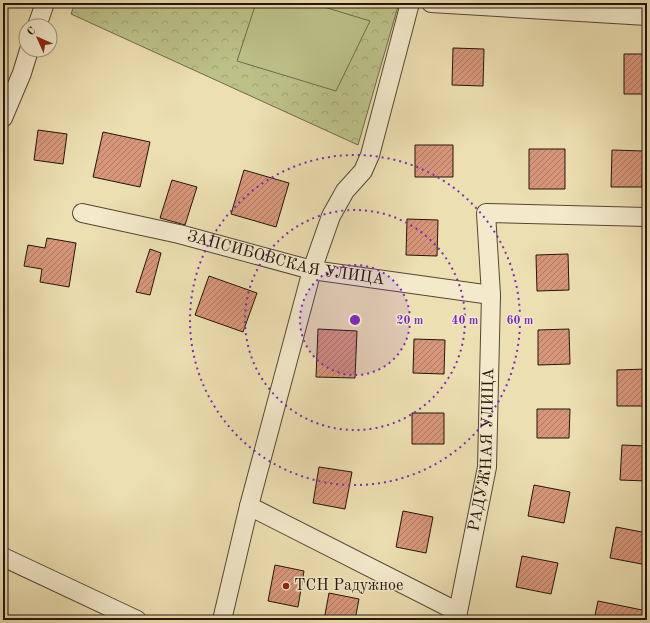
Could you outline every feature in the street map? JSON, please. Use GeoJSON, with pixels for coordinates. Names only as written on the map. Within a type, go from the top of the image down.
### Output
{"type":"FeatureCollection","features":[{"type":"Feature","properties":{"kind":"street"},"geometry":{"type":"LineString","coordinates":[[40,18],[45,3]]}},
{"type":"Feature","properties":{"kind":"street"},"geometry":{"type":"LineString","coordinates":[[222,620],[249,506],[312,270],[331,216],[345,191],[363,171],[370,155],[410,3]]}},
{"type":"Feature","properties":{"kind":"street"},"geometry":{"type":"LineString","coordinates":[[431,3],[647,16]]}},
{"type":"Feature","properties":{"kind":"street"},"geometry":{"type":"LineString","coordinates":[[3,118],[22,73],[27,58]]}},
{"type":"Feature","properties":{"kind":"street","name":"ЗАПСИБОВСКАЯ УЛИЦА"},"geometry":{"type":"LineString","coordinates":[[82,213],[179,234],[312,270],[491,295]]}},
{"type":"Feature","properties":{"kind":"street","name":"РАДУЖНАЯ УЛИЦА"},"geometry":{"type":"LineString","coordinates":[[249,506],[458,612],[487,467],[491,295],[486,213],[647,217]]}},
{"type":"Feature","properties":{"kind":"street"},"geometry":{"type":"LineString","coordinates":[[3,557],[137,620]]}},
{"type":"Feature","properties":{"kind":"green space"},"geometry":{"type":"Polygon","coordinates":[[[75,3],[399,3],[358,145],[71,14],[75,3]]]}},
{"type":"Feature","properties":{"kind":"green space"},"geometry":{"type":"Polygon","coordinates":[[[256,3],[311,3],[370,21],[336,91],[237,61],[256,3]]]}},
{"type":"Feature","properties":{"kind":"building"},"geometry":{"type":"Polygon","coordinates":[[[453,48],[484,49],[483,86],[452,85],[453,48]]]}},
{"type":"Feature","properties":{"kind":"building"},"geometry":{"type":"Polygon","coordinates":[[[624,54],[647,54],[647,94],[624,94],[624,54]]]}},
{"type":"Feature","properties":{"kind":"building"},"geometry":{"type":"Polygon","coordinates":[[[38,130],[67,134],[63,164],[34,160],[38,130]]]}},
{"type":"Feature","properties":{"kind":"building"},"geometry":{"type":"Polygon","coordinates":[[[103,132],[150,142],[140,187],[93,177],[103,132]]]}},
{"type":"Feature","properties":{"kind":"building"},"geometry":{"type":"Polygon","coordinates":[[[415,145],[453,145],[453,177],[415,177],[415,145]]]}},
{"type":"Feature","properties":{"kind":"building"},"geometry":{"type":"Polygon","coordinates":[[[529,149],[565,149],[565,189],[529,189],[529,149]]]}},
{"type":"Feature","properties":{"kind":"building"},"geometry":{"type":"Polygon","coordinates":[[[612,150],[643,151],[642,187],[611,187],[612,150]]]}},
{"type":"Feature","properties":{"kind":"building"},"geometry":{"type":"Polygon","coordinates":[[[244,170],[289,183],[276,227],[231,214],[244,170]]]}},
{"type":"Feature","properties":{"kind":"building"},"geometry":{"type":"Polygon","coordinates":[[[172,180],[197,187],[185,225],[160,218],[172,180]]]}},
{"type":"Feature","properties":{"kind":"building"},"geometry":{"type":"Polygon","coordinates":[[[407,219],[438,220],[437,256],[406,255],[407,219]]]}},
{"type":"Feature","properties":{"kind":"building"},"geometry":{"type":"Polygon","coordinates":[[[47,238],[76,243],[69,287],[40,282],[42,269],[24,266],[28,245],[45,248],[47,238]]]}},
{"type":"Feature","properties":{"kind":"building"},"geometry":{"type":"Polygon","coordinates":[[[150,249],[161,253],[150,295],[136,292],[150,249]]]}},
{"type":"Feature","properties":{"kind":"building"},"geometry":{"type":"Polygon","coordinates":[[[568,254],[569,290],[537,291],[536,255],[568,254]]]}},
{"type":"Feature","properties":{"kind":"building"},"geometry":{"type":"Polygon","coordinates":[[[209,276],[257,293],[243,332],[195,315],[209,276]]]}},
{"type":"Feature","properties":{"kind":"building"},"geometry":{"type":"Polygon","coordinates":[[[318,329],[357,331],[355,378],[316,377],[318,329]]]}},
{"type":"Feature","properties":{"kind":"building"},"geometry":{"type":"Polygon","coordinates":[[[569,329],[570,364],[538,365],[538,330],[569,329]]]}},
{"type":"Feature","properties":{"kind":"building"},"geometry":{"type":"Polygon","coordinates":[[[414,339],[445,340],[444,374],[413,373],[414,339]]]}},
{"type":"Feature","properties":{"kind":"building"},"geometry":{"type":"Polygon","coordinates":[[[647,369],[647,406],[617,406],[617,370],[647,369]]]}},
{"type":"Feature","properties":{"kind":"building"},"geometry":{"type":"Polygon","coordinates":[[[537,409],[570,409],[569,438],[537,438],[537,409]]]}},
{"type":"Feature","properties":{"kind":"building"},"geometry":{"type":"Polygon","coordinates":[[[412,413],[444,413],[444,444],[412,444],[412,413]]]}},
{"type":"Feature","properties":{"kind":"building"},"geometry":{"type":"Polygon","coordinates":[[[622,445],[647,446],[647,481],[620,480],[622,445]]]}},
{"type":"Feature","properties":{"kind":"building"},"geometry":{"type":"Polygon","coordinates":[[[319,467],[352,472],[345,509],[313,503],[319,467]]]}},
{"type":"Feature","properties":{"kind":"building"},"geometry":{"type":"Polygon","coordinates":[[[534,485],[570,492],[564,523],[528,516],[534,485]]]}},
{"type":"Feature","properties":{"kind":"building"},"geometry":{"type":"Polygon","coordinates":[[[403,511],[433,517],[426,553],[396,547],[403,511]]]}},
{"type":"Feature","properties":{"kind":"building"},"geometry":{"type":"Polygon","coordinates":[[[616,527],[647,533],[647,565],[610,558],[616,527]]]}},
{"type":"Feature","properties":{"kind":"building"},"geometry":{"type":"Polygon","coordinates":[[[522,556],[558,563],[551,594],[516,587],[522,556]]]}},
{"type":"Feature","properties":{"kind":"building","name":"ТСН Радужное"},"geometry":{"type":"Polygon","coordinates":[[[275,565],[304,571],[298,607],[268,601],[275,565]]]}},
{"type":"Feature","properties":{"kind":"building"},"geometry":{"type":"Polygon","coordinates":[[[329,593],[359,599],[355,620],[324,620],[329,593]]]}},
{"type":"Feature","properties":{"kind":"building"},"geometry":{"type":"Polygon","coordinates":[[[598,601],[647,611],[647,620],[594,620],[598,601]]]}},
{"type":"Feature","properties":{"kind":"place","name":"ТСН Радужное"},"geometry":{"type":"Point","coordinates":[286,586]}}]}
